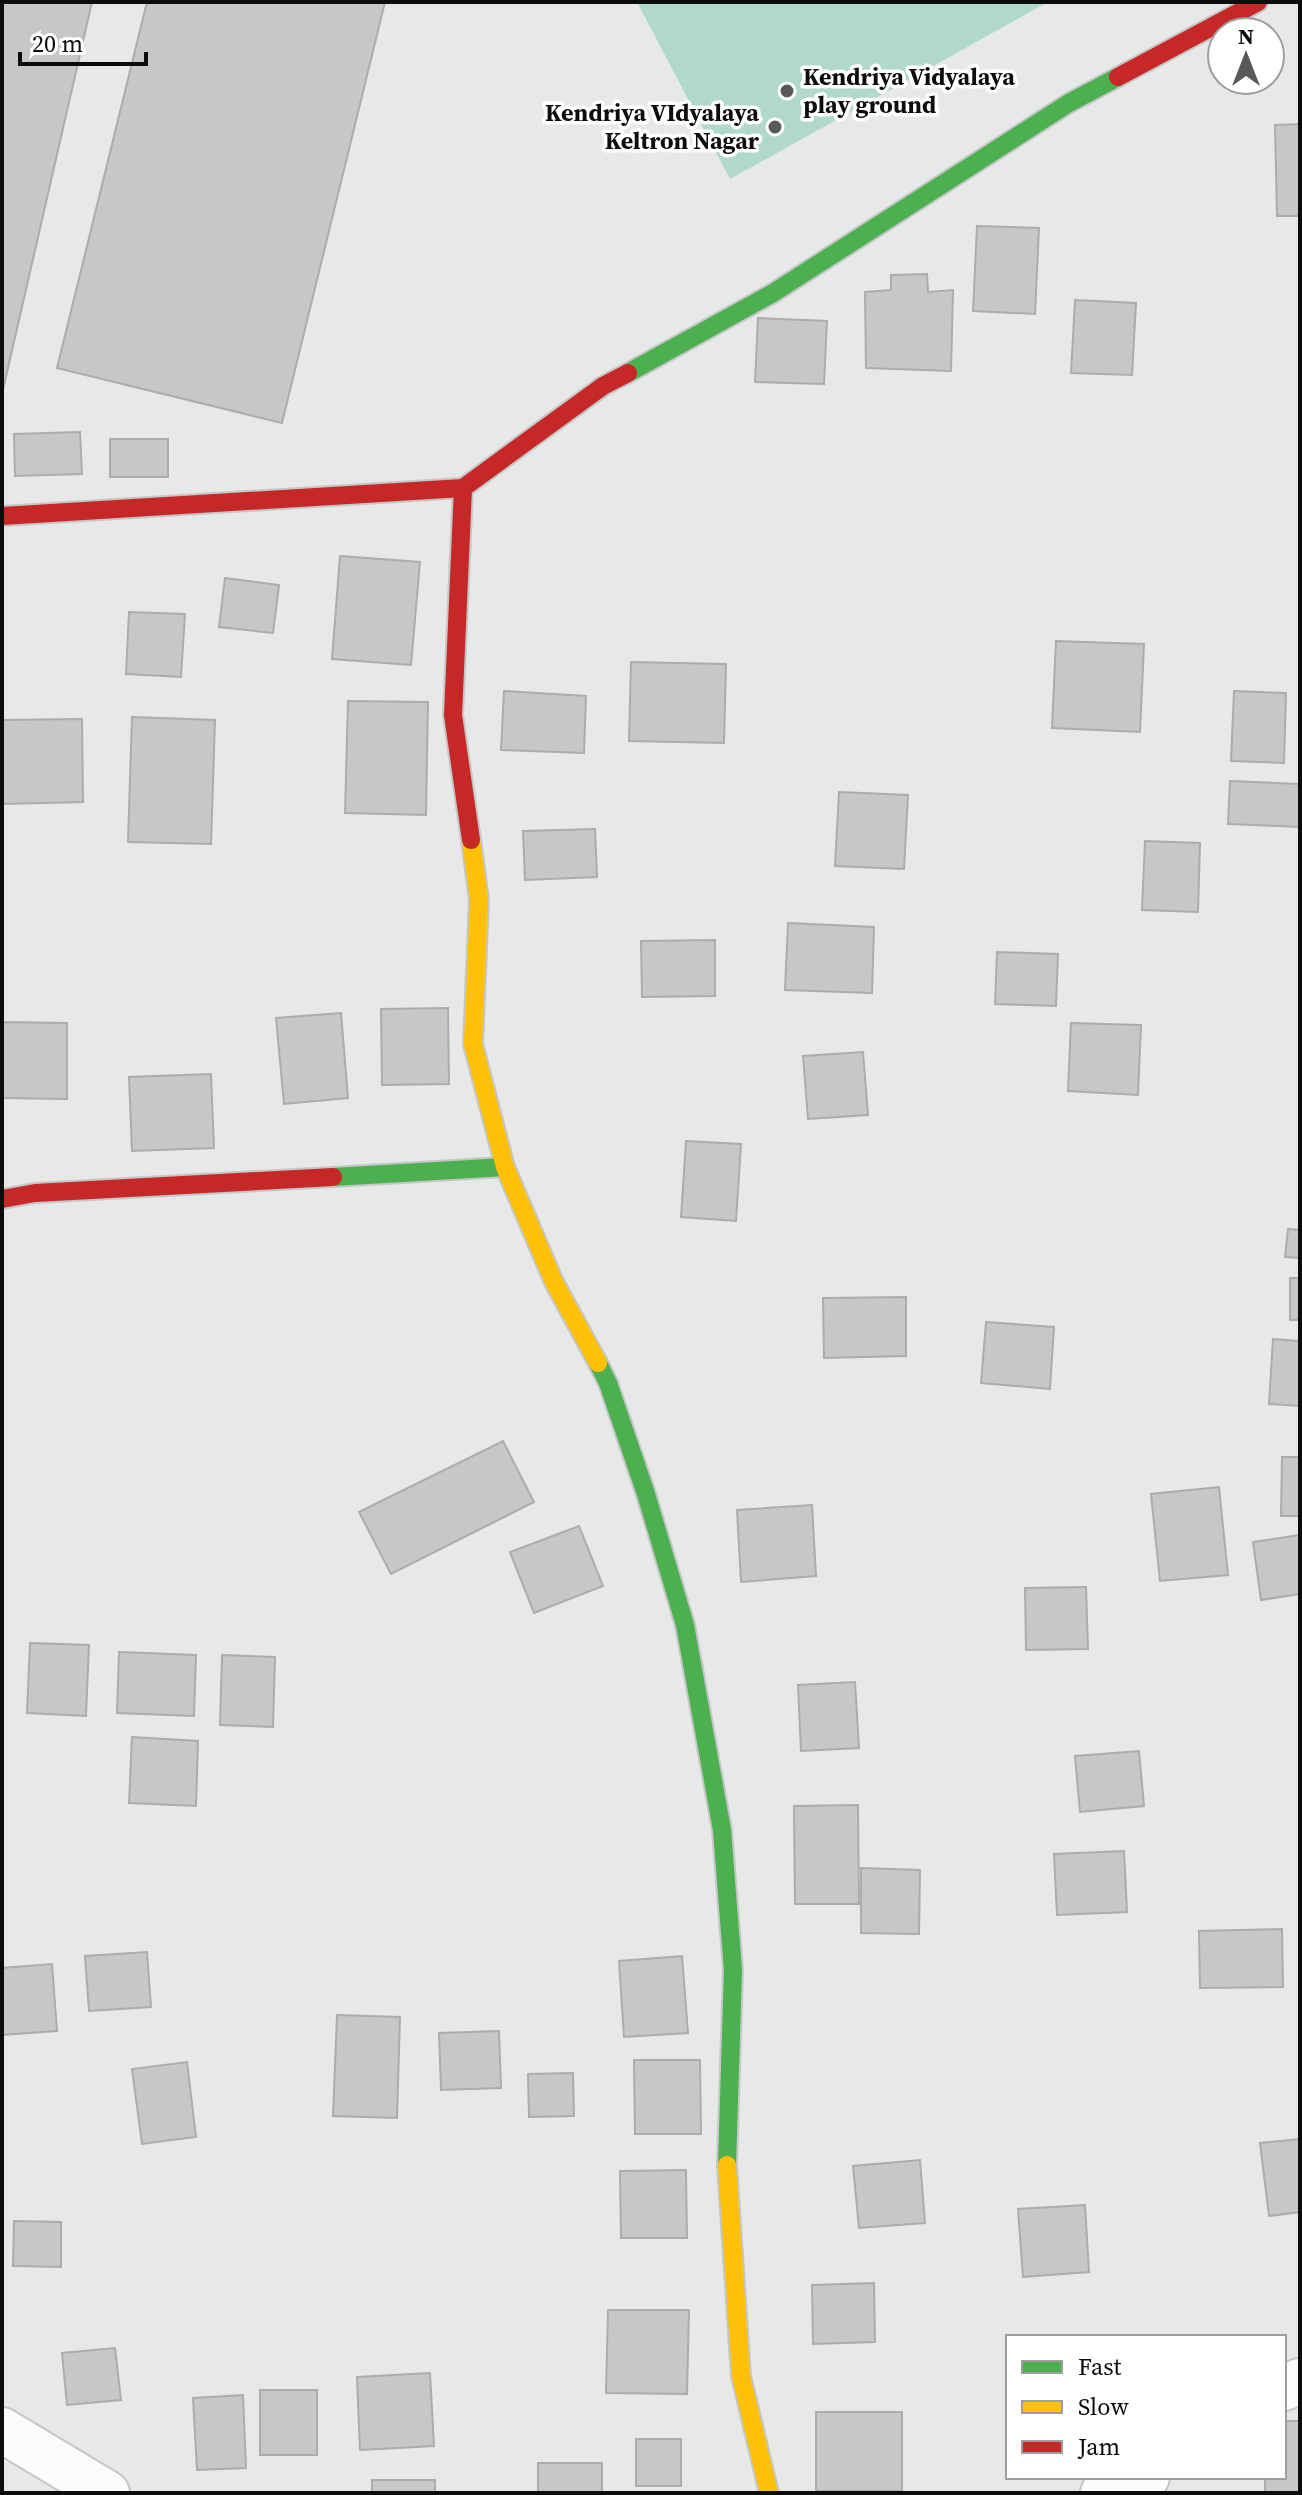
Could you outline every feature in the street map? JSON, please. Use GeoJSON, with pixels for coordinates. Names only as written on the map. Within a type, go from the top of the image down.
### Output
{"type":"FeatureCollection","features":[{"type":"Feature","properties":{"kind":"street"},"geometry":{"type":"LineString","coordinates":[[2,516],[463,488],[603,386],[773,293],[1069,103],[1258,2]]}},
{"type":"Feature","properties":{"kind":"street"},"geometry":{"type":"LineString","coordinates":[[463,488],[453,715],[479,900],[473,1044],[505,1167],[554,1282],[608,1383],[646,1494],[685,1625],[722,1830],[733,1970],[727,2180],[741,2376],[769,2493]]}},
{"type":"Feature","properties":{"kind":"street"},"geometry":{"type":"LineString","coordinates":[[2,1199],[35,1193],[505,1167]]}},
{"type":"Feature","properties":{"kind":"street"},"geometry":{"type":"LineString","coordinates":[[2,2430],[107,2493]]}},
{"type":"Feature","properties":{"kind":"street"},"geometry":{"type":"LineString","coordinates":[[1103,2493],[1127,2492],[1144,2479]]}},
{"type":"Feature","properties":{"kind":"green space","name":"Kendriya Vidyalaya play ground"},"geometry":{"type":"Polygon","coordinates":[[[637,2],[1048,2],[730,179],[637,2]]]}},
{"type":"Feature","properties":{"kind":"building"},"geometry":{"type":"Polygon","coordinates":[[[2,2],[92,2],[2,394],[2,2]]]}},
{"type":"Feature","properties":{"kind":"building"},"geometry":{"type":"Polygon","coordinates":[[[147,2],[385,2],[282,423],[57,368],[147,2]]]}},
{"type":"Feature","properties":{"kind":"building"},"geometry":{"type":"Polygon","coordinates":[[[1300,124],[1300,216],[1277,216],[1275,125],[1300,124]]]}},
{"type":"Feature","properties":{"kind":"building"},"geometry":{"type":"Polygon","coordinates":[[[977,226],[1039,228],[1035,314],[973,311],[977,226]]]}},
{"type":"Feature","properties":{"kind":"building"},"geometry":{"type":"Polygon","coordinates":[[[927,274],[928,292],[953,290],[951,371],[866,368],[865,292],[891,290],[891,275],[927,274]]]}},
{"type":"Feature","properties":{"kind":"building"},"geometry":{"type":"Polygon","coordinates":[[[1075,300],[1136,303],[1132,375],[1071,373],[1075,300]]]}},
{"type":"Feature","properties":{"kind":"building"},"geometry":{"type":"Polygon","coordinates":[[[758,318],[827,321],[824,384],[755,382],[758,318]]]}},
{"type":"Feature","properties":{"kind":"building"},"geometry":{"type":"Polygon","coordinates":[[[80,432],[82,474],[15,476],[14,434],[80,432]]]}},
{"type":"Feature","properties":{"kind":"building"},"geometry":{"type":"Polygon","coordinates":[[[110,439],[168,439],[168,477],[110,477],[110,439]]]}},
{"type":"Feature","properties":{"kind":"building"},"geometry":{"type":"Polygon","coordinates":[[[340,556],[420,562],[411,665],[332,659],[340,556]]]}},
{"type":"Feature","properties":{"kind":"building"},"geometry":{"type":"Polygon","coordinates":[[[225,578],[279,585],[273,633],[219,627],[225,578]]]}},
{"type":"Feature","properties":{"kind":"building"},"geometry":{"type":"Polygon","coordinates":[[[129,612],[185,614],[181,677],[126,674],[129,612]]]}},
{"type":"Feature","properties":{"kind":"building"},"geometry":{"type":"Polygon","coordinates":[[[1056,641],[1144,644],[1140,732],[1052,728],[1056,641]]]}},
{"type":"Feature","properties":{"kind":"building"},"geometry":{"type":"Polygon","coordinates":[[[631,662],[726,664],[724,743],[629,741],[631,662]]]}},
{"type":"Feature","properties":{"kind":"building"},"geometry":{"type":"Polygon","coordinates":[[[504,691],[586,696],[584,753],[501,750],[504,691]]]}},
{"type":"Feature","properties":{"kind":"building"},"geometry":{"type":"Polygon","coordinates":[[[1234,691],[1286,693],[1284,763],[1231,761],[1234,691]]]}},
{"type":"Feature","properties":{"kind":"building"},"geometry":{"type":"Polygon","coordinates":[[[348,701],[428,702],[426,815],[345,813],[348,701]]]}},
{"type":"Feature","properties":{"kind":"building"},"geometry":{"type":"Polygon","coordinates":[[[132,717],[215,720],[211,844],[128,842],[132,717]]]}},
{"type":"Feature","properties":{"kind":"building"},"geometry":{"type":"Polygon","coordinates":[[[82,719],[83,802],[2,804],[2,720],[82,719]]]}},
{"type":"Feature","properties":{"kind":"building"},"geometry":{"type":"Polygon","coordinates":[[[1230,781],[1300,784],[1300,827],[1228,824],[1230,781]]]}},
{"type":"Feature","properties":{"kind":"building"},"geometry":{"type":"Polygon","coordinates":[[[839,792],[908,795],[904,869],[835,866],[839,792]]]}},
{"type":"Feature","properties":{"kind":"building"},"geometry":{"type":"Polygon","coordinates":[[[595,829],[597,877],[525,880],[523,831],[595,829]]]}},
{"type":"Feature","properties":{"kind":"building"},"geometry":{"type":"Polygon","coordinates":[[[1145,841],[1200,843],[1198,912],[1142,910],[1145,841]]]}},
{"type":"Feature","properties":{"kind":"building"},"geometry":{"type":"Polygon","coordinates":[[[788,923],[874,927],[872,993],[785,990],[788,923]]]}},
{"type":"Feature","properties":{"kind":"building"},"geometry":{"type":"Polygon","coordinates":[[[715,940],[715,996],[642,997],[641,941],[715,940]]]}},
{"type":"Feature","properties":{"kind":"building"},"geometry":{"type":"Polygon","coordinates":[[[997,952],[1058,954],[1056,1006],[995,1004],[997,952]]]}},
{"type":"Feature","properties":{"kind":"building"},"geometry":{"type":"Polygon","coordinates":[[[448,1008],[449,1084],[382,1085],[381,1009],[448,1008]]]}},
{"type":"Feature","properties":{"kind":"building"},"geometry":{"type":"Polygon","coordinates":[[[341,1013],[348,1098],[284,1104],[276,1018],[341,1013]]]}},
{"type":"Feature","properties":{"kind":"building"},"geometry":{"type":"Polygon","coordinates":[[[3,1022],[67,1023],[67,1099],[3,1098],[3,1022]]]}},
{"type":"Feature","properties":{"kind":"building"},"geometry":{"type":"Polygon","coordinates":[[[1071,1023],[1141,1025],[1138,1095],[1068,1091],[1071,1023]]]}},
{"type":"Feature","properties":{"kind":"building"},"geometry":{"type":"Polygon","coordinates":[[[863,1052],[868,1115],[808,1119],[803,1056],[863,1052]]]}},
{"type":"Feature","properties":{"kind":"building"},"geometry":{"type":"Polygon","coordinates":[[[211,1074],[214,1148],[132,1151],[129,1077],[211,1074]]]}},
{"type":"Feature","properties":{"kind":"building"},"geometry":{"type":"Polygon","coordinates":[[[686,1141],[741,1144],[736,1221],[681,1217],[686,1141]]]}},
{"type":"Feature","properties":{"kind":"building"},"geometry":{"type":"Polygon","coordinates":[[[1288,1229],[1300,1230],[1300,1258],[1285,1257],[1288,1229]]]}},
{"type":"Feature","properties":{"kind":"building"},"geometry":{"type":"Polygon","coordinates":[[[1290,1278],[1300,1278],[1300,1320],[1290,1320],[1290,1278]]]}},
{"type":"Feature","properties":{"kind":"building"},"geometry":{"type":"Polygon","coordinates":[[[906,1297],[906,1356],[824,1358],[823,1298],[906,1297]]]}},
{"type":"Feature","properties":{"kind":"building"},"geometry":{"type":"Polygon","coordinates":[[[986,1322],[1054,1327],[1050,1389],[981,1383],[986,1322]]]}},
{"type":"Feature","properties":{"kind":"building"},"geometry":{"type":"Polygon","coordinates":[[[1273,1339],[1300,1341],[1300,1406],[1269,1404],[1273,1339]]]}},
{"type":"Feature","properties":{"kind":"building"},"geometry":{"type":"Polygon","coordinates":[[[503,1441],[534,1502],[391,1574],[359,1512],[503,1441]]]}},
{"type":"Feature","properties":{"kind":"building"},"geometry":{"type":"Polygon","coordinates":[[[1282,1457],[1300,1457],[1300,1516],[1281,1516],[1282,1457]]]}},
{"type":"Feature","properties":{"kind":"building"},"geometry":{"type":"Polygon","coordinates":[[[1219,1487],[1228,1575],[1160,1581],[1151,1494],[1219,1487]]]}},
{"type":"Feature","properties":{"kind":"building"},"geometry":{"type":"Polygon","coordinates":[[[812,1505],[816,1576],[741,1582],[737,1510],[812,1505]]]}},
{"type":"Feature","properties":{"kind":"building"},"geometry":{"type":"Polygon","coordinates":[[[579,1526],[603,1586],[534,1613],[510,1552],[579,1526]]]}},
{"type":"Feature","properties":{"kind":"building"},"geometry":{"type":"Polygon","coordinates":[[[1300,1535],[1300,1594],[1261,1600],[1253,1542],[1300,1535]]]}},
{"type":"Feature","properties":{"kind":"building"},"geometry":{"type":"Polygon","coordinates":[[[1086,1587],[1088,1649],[1026,1650],[1025,1588],[1086,1587]]]}},
{"type":"Feature","properties":{"kind":"building"},"geometry":{"type":"Polygon","coordinates":[[[30,1643],[89,1645],[86,1716],[27,1713],[30,1643]]]}},
{"type":"Feature","properties":{"kind":"building"},"geometry":{"type":"Polygon","coordinates":[[[119,1652],[196,1655],[194,1716],[117,1713],[119,1652]]]}},
{"type":"Feature","properties":{"kind":"building"},"geometry":{"type":"Polygon","coordinates":[[[222,1655],[275,1657],[273,1727],[220,1725],[222,1655]]]}},
{"type":"Feature","properties":{"kind":"building"},"geometry":{"type":"Polygon","coordinates":[[[855,1682],[859,1748],[801,1751],[798,1685],[855,1682]]]}},
{"type":"Feature","properties":{"kind":"building"},"geometry":{"type":"Polygon","coordinates":[[[132,1737],[198,1741],[196,1806],[129,1803],[132,1737]]]}},
{"type":"Feature","properties":{"kind":"building"},"geometry":{"type":"Polygon","coordinates":[[[1139,1751],[1144,1806],[1080,1812],[1075,1756],[1139,1751]]]}},
{"type":"Feature","properties":{"kind":"building"},"geometry":{"type":"Polygon","coordinates":[[[858,1805],[859,1904],[795,1904],[794,1806],[858,1805]]]}},
{"type":"Feature","properties":{"kind":"building"},"geometry":{"type":"Polygon","coordinates":[[[1124,1851],[1127,1912],[1057,1915],[1054,1854],[1124,1851]]]}},
{"type":"Feature","properties":{"kind":"building"},"geometry":{"type":"Polygon","coordinates":[[[861,1868],[920,1870],[919,1934],[861,1933],[861,1868]]]}},
{"type":"Feature","properties":{"kind":"building"},"geometry":{"type":"Polygon","coordinates":[[[1282,1929],[1283,1987],[1200,1988],[1199,1931],[1282,1929]]]}},
{"type":"Feature","properties":{"kind":"building"},"geometry":{"type":"Polygon","coordinates":[[[147,1952],[151,2007],[89,2011],[85,1956],[147,1952]]]}},
{"type":"Feature","properties":{"kind":"building"},"geometry":{"type":"Polygon","coordinates":[[[682,1956],[688,2033],[624,2037],[619,1961],[682,1956]]]}},
{"type":"Feature","properties":{"kind":"building"},"geometry":{"type":"Polygon","coordinates":[[[52,1964],[57,2031],[2,2035],[2,1968],[52,1964]]]}},
{"type":"Feature","properties":{"kind":"building"},"geometry":{"type":"Polygon","coordinates":[[[337,2015],[400,2017],[397,2118],[333,2116],[337,2015]]]}},
{"type":"Feature","properties":{"kind":"building"},"geometry":{"type":"Polygon","coordinates":[[[499,2031],[501,2088],[441,2090],[439,2033],[499,2031]]]}},
{"type":"Feature","properties":{"kind":"building"},"geometry":{"type":"Polygon","coordinates":[[[634,2060],[700,2060],[701,2134],[635,2134],[634,2060]]]}},
{"type":"Feature","properties":{"kind":"building"},"geometry":{"type":"Polygon","coordinates":[[[187,2062],[196,2137],[142,2144],[132,2069],[187,2062]]]}},
{"type":"Feature","properties":{"kind":"building"},"geometry":{"type":"Polygon","coordinates":[[[573,2073],[574,2116],[529,2117],[528,2074],[573,2073]]]}},
{"type":"Feature","properties":{"kind":"building"},"geometry":{"type":"Polygon","coordinates":[[[1300,2139],[1300,2212],[1269,2216],[1260,2143],[1300,2139]]]}},
{"type":"Feature","properties":{"kind":"building"},"geometry":{"type":"Polygon","coordinates":[[[920,2160],[925,2223],[859,2228],[853,2166],[920,2160]]]}},
{"type":"Feature","properties":{"kind":"building"},"geometry":{"type":"Polygon","coordinates":[[[686,2170],[687,2238],[621,2238],[620,2171],[686,2170]]]}},
{"type":"Feature","properties":{"kind":"building"},"geometry":{"type":"Polygon","coordinates":[[[1085,2205],[1089,2272],[1023,2277],[1018,2209],[1085,2205]]]}},
{"type":"Feature","properties":{"kind":"building"},"geometry":{"type":"Polygon","coordinates":[[[14,2221],[61,2222],[61,2267],[13,2266],[14,2221]]]}},
{"type":"Feature","properties":{"kind":"building"},"geometry":{"type":"Polygon","coordinates":[[[874,2283],[875,2342],[813,2344],[812,2285],[874,2283]]]}},
{"type":"Feature","properties":{"kind":"building"},"geometry":{"type":"Polygon","coordinates":[[[608,2310],[689,2310],[687,2394],[606,2393],[608,2310]]]}},
{"type":"Feature","properties":{"kind":"building"},"geometry":{"type":"Polygon","coordinates":[[[115,2348],[121,2400],[67,2405],[62,2353],[115,2348]]]}},
{"type":"Feature","properties":{"kind":"building"},"geometry":{"type":"Polygon","coordinates":[[[430,2373],[434,2446],[360,2450],[357,2377],[430,2373]]]}},
{"type":"Feature","properties":{"kind":"building"},"geometry":{"type":"Polygon","coordinates":[[[260,2390],[317,2390],[317,2455],[260,2455],[260,2390]]]}},
{"type":"Feature","properties":{"kind":"building"},"geometry":{"type":"Polygon","coordinates":[[[243,2395],[246,2468],[197,2470],[193,2398],[243,2395]]]}},
{"type":"Feature","properties":{"kind":"building"},"geometry":{"type":"Polygon","coordinates":[[[816,2412],[902,2412],[902,2491],[816,2491],[816,2412]]]}},
{"type":"Feature","properties":{"kind":"building"},"geometry":{"type":"Polygon","coordinates":[[[1286,2421],[1300,2421],[1300,2493],[1265,2493],[1265,2479],[1286,2479],[1286,2421]]]}},
{"type":"Feature","properties":{"kind":"building"},"geometry":{"type":"Polygon","coordinates":[[[636,2439],[681,2439],[681,2486],[636,2486],[636,2439]]]}},
{"type":"Feature","properties":{"kind":"building"},"geometry":{"type":"Polygon","coordinates":[[[538,2463],[602,2463],[602,2493],[538,2493],[538,2463]]]}},
{"type":"Feature","properties":{"kind":"building"},"geometry":{"type":"Polygon","coordinates":[[[372,2480],[435,2480],[435,2493],[372,2493],[372,2480]]]}},
{"type":"Feature","properties":{"kind":"traffic: fast"},"geometry":{"type":"LineString","coordinates":[[628,373],[773,293],[1069,103],[1118,77]]}},
{"type":"Feature","properties":{"kind":"traffic: fast"},"geometry":{"type":"LineString","coordinates":[[333,1177],[505,1167]]}},
{"type":"Feature","properties":{"kind":"traffic: fast"},"geometry":{"type":"LineString","coordinates":[[598,1363],[608,1383],[646,1494],[685,1625],[722,1830],[733,1970],[727,2165]]}},
{"type":"Feature","properties":{"kind":"traffic: slow"},"geometry":{"type":"LineString","coordinates":[[471,840],[479,900],[473,1044],[505,1167],[554,1282],[598,1363]]}},
{"type":"Feature","properties":{"kind":"traffic: slow"},"geometry":{"type":"LineString","coordinates":[[727,2165],[741,2376],[769,2493]]}},
{"type":"Feature","properties":{"kind":"traffic: jam"},"geometry":{"type":"LineString","coordinates":[[1118,77],[1258,2]]}},
{"type":"Feature","properties":{"kind":"traffic: jam"},"geometry":{"type":"LineString","coordinates":[[471,840],[453,715],[463,488],[603,386],[628,373]]}},
{"type":"Feature","properties":{"kind":"traffic: jam"},"geometry":{"type":"LineString","coordinates":[[2,516],[463,488]]}},
{"type":"Feature","properties":{"kind":"traffic: jam"},"geometry":{"type":"LineString","coordinates":[[2,1199],[35,1193],[333,1177]]}},
{"type":"Feature","properties":{"kind":"place","name":"Kendriya Vidyalaya play ground"},"geometry":{"type":"Point","coordinates":[787,91]}},
{"type":"Feature","properties":{"kind":"place","name":"Kendriya VIdyalaya Keltron Nagar"},"geometry":{"type":"Point","coordinates":[775,127]}}]}
